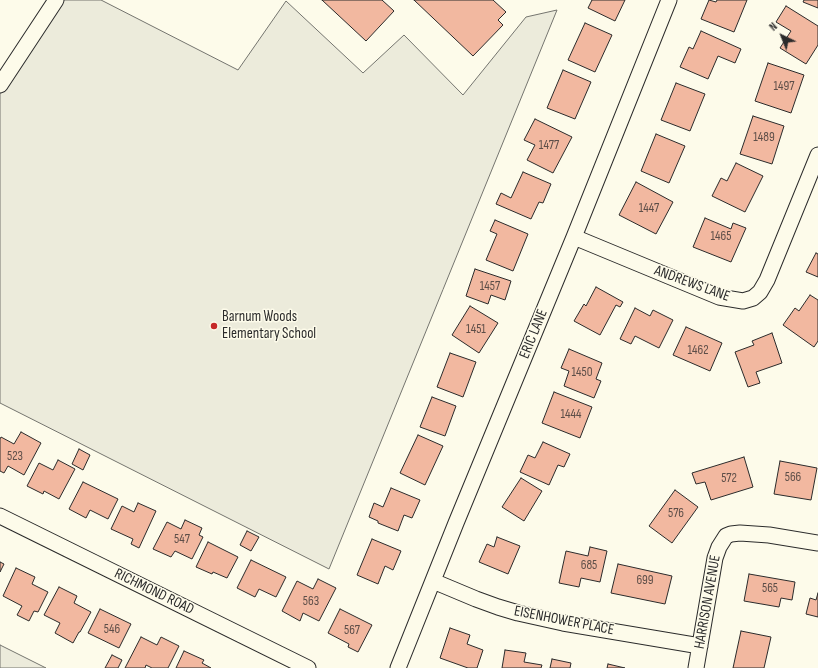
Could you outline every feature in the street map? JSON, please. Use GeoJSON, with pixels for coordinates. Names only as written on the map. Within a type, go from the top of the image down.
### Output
{"type":"FeatureCollection","features":[{"type":"Feature","properties":{"kind":"street"},"geometry":{"type":"LineString","coordinates":[[0,85],[56,0]]}},
{"type":"Feature","properties":{"kind":"street","name":"ERIC LANE"},"geometry":{"type":"LineString","coordinates":[[398,668],[670,0]]}},
{"type":"Feature","properties":{"kind":"street","name":"ANDREWS LANE"},"geometry":{"type":"LineString","coordinates":[[574,237],[719,297],[743,301],[753,298],[760,292],[767,280],[818,154]]}},
{"type":"Feature","properties":{"kind":"street","name":"RICHMOND ROAD"},"geometry":{"type":"LineString","coordinates":[[0,516],[308,668]]}},
{"type":"Feature","properties":{"kind":"street","name":"HARRISON AVENUE"},"geometry":{"type":"LineString","coordinates":[[696,668],[714,558],[726,536],[731,534],[747,533],[818,543]]}},
{"type":"Feature","properties":{"kind":"street","name":"EISENHOWER PLACE"},"geometry":{"type":"LineString","coordinates":[[433,582],[476,599],[518,613],[563,623],[700,646]]}},
{"type":"Feature","properties":{"kind":"shaded area","name":"Barnum Woods Elementary School"},"geometry":{"type":"Polygon","coordinates":[[[56,0],[101,0],[238,70],[286,1],[363,73],[404,35],[463,95],[526,17],[557,10],[329,569],[0,403],[0,85],[56,0]]]}},
{"type":"Feature","properties":{"kind":"shaded area"},"geometry":{"type":"Polygon","coordinates":[[[0,645],[46,668],[0,668],[0,645]]]}},
{"type":"Feature","properties":{"kind":"building"},"geometry":{"type":"Polygon","coordinates":[[[322,0],[382,0],[394,11],[366,41],[322,0]]]}},
{"type":"Feature","properties":{"kind":"building"},"geometry":{"type":"Polygon","coordinates":[[[414,0],[493,0],[506,12],[498,20],[503,25],[473,56],[414,0]]]}},
{"type":"Feature","properties":{"kind":"building"},"geometry":{"type":"Polygon","coordinates":[[[592,0],[625,0],[615,21],[588,8],[592,0]]]}},
{"type":"Feature","properties":{"kind":"building"},"geometry":{"type":"Polygon","coordinates":[[[709,0],[716,2],[717,0],[747,0],[734,32],[701,19],[709,0]]]}},
{"type":"Feature","properties":{"kind":"building"},"geometry":{"type":"Polygon","coordinates":[[[804,0],[818,0],[818,8],[803,2],[804,0]]]}},
{"type":"Feature","properties":{"kind":"building"},"geometry":{"type":"Polygon","coordinates":[[[786,6],[818,26],[818,45],[806,64],[780,48],[791,31],[776,22],[786,6]]]}},
{"type":"Feature","properties":{"kind":"building"},"geometry":{"type":"Polygon","coordinates":[[[585,23],[612,35],[595,72],[568,60],[585,23]]]}},
{"type":"Feature","properties":{"kind":"building"},"geometry":{"type":"Polygon","coordinates":[[[701,31],[741,49],[735,63],[718,56],[708,79],[680,67],[689,47],[693,49],[701,31]]]}},
{"type":"Feature","properties":{"kind":"building"},"geometry":{"type":"Polygon","coordinates":[[[768,63],[804,75],[791,113],[755,101],[768,63]]]}},
{"type":"Feature","properties":{"kind":"building"},"geometry":{"type":"Polygon","coordinates":[[[563,70],[591,82],[575,119],[547,108],[563,70]]]}},
{"type":"Feature","properties":{"kind":"building"},"geometry":{"type":"Polygon","coordinates":[[[676,83],[705,94],[690,131],[661,120],[676,83]]]}},
{"type":"Feature","properties":{"kind":"building"},"geometry":{"type":"Polygon","coordinates":[[[753,116],[784,126],[772,164],[740,154],[753,116]]]}},
{"type":"Feature","properties":{"kind":"building"},"geometry":{"type":"Polygon","coordinates":[[[535,119],[572,137],[553,173],[527,160],[535,145],[524,140],[535,119]]]}},
{"type":"Feature","properties":{"kind":"building"},"geometry":{"type":"Polygon","coordinates":[[[656,134],[685,146],[669,183],[641,171],[656,134]]]}},
{"type":"Feature","properties":{"kind":"building"},"geometry":{"type":"Polygon","coordinates":[[[736,163],[763,176],[745,212],[712,196],[721,178],[727,181],[736,163]]]}},
{"type":"Feature","properties":{"kind":"building"},"geometry":{"type":"Polygon","coordinates":[[[523,172],[551,184],[543,203],[539,202],[531,219],[496,204],[501,193],[511,198],[523,172]]]}},
{"type":"Feature","properties":{"kind":"building"},"geometry":{"type":"Polygon","coordinates":[[[636,182],[673,202],[656,234],[619,215],[636,182]]]}},
{"type":"Feature","properties":{"kind":"building"},"geometry":{"type":"Polygon","coordinates":[[[705,218],[731,229],[733,223],[746,228],[731,262],[693,247],[705,218]]]}},
{"type":"Feature","properties":{"kind":"building"},"geometry":{"type":"Polygon","coordinates":[[[495,220],[528,234],[513,271],[486,260],[497,234],[490,231],[495,220]]]}},
{"type":"Feature","properties":{"kind":"building"},"geometry":{"type":"Polygon","coordinates":[[[816,253],[818,254],[818,277],[806,272],[816,253]]]}},
{"type":"Feature","properties":{"kind":"building"},"geometry":{"type":"Polygon","coordinates":[[[475,269],[511,281],[505,300],[491,295],[488,304],[466,296],[475,269]]]}},
{"type":"Feature","properties":{"kind":"building"},"geometry":{"type":"Polygon","coordinates":[[[596,287],[623,302],[620,307],[616,305],[600,335],[574,321],[584,304],[586,306],[596,287]]]}},
{"type":"Feature","properties":{"kind":"building"},"geometry":{"type":"Polygon","coordinates":[[[810,295],[818,300],[818,341],[814,347],[783,325],[795,308],[799,311],[810,295]]]}},
{"type":"Feature","properties":{"kind":"building"},"geometry":{"type":"Polygon","coordinates":[[[470,306],[498,323],[479,353],[452,335],[470,306]]]}},
{"type":"Feature","properties":{"kind":"building"},"geometry":{"type":"Polygon","coordinates":[[[635,308],[650,316],[653,310],[673,320],[659,348],[635,336],[631,344],[620,339],[635,308]]]}},
{"type":"Feature","properties":{"kind":"building"},"geometry":{"type":"Polygon","coordinates":[[[686,327],[722,343],[710,371],[673,355],[686,327]]]}},
{"type":"Feature","properties":{"kind":"building"},"geometry":{"type":"Polygon","coordinates":[[[772,333],[782,363],[756,372],[760,383],[748,387],[735,352],[754,345],[752,341],[772,333]]]}},
{"type":"Feature","properties":{"kind":"building"},"geometry":{"type":"Polygon","coordinates":[[[569,349],[602,363],[596,379],[601,381],[594,398],[564,386],[569,371],[561,368],[569,349]]]}},
{"type":"Feature","properties":{"kind":"building"},"geometry":{"type":"Polygon","coordinates":[[[450,353],[476,362],[463,397],[437,387],[450,353]]]}},
{"type":"Feature","properties":{"kind":"building"},"geometry":{"type":"Polygon","coordinates":[[[554,392],[592,407],[580,438],[542,423],[554,392]]]}},
{"type":"Feature","properties":{"kind":"building"},"geometry":{"type":"Polygon","coordinates":[[[432,397],[456,406],[445,436],[420,427],[432,397]]]}},
{"type":"Feature","properties":{"kind":"building"},"geometry":{"type":"Polygon","coordinates":[[[21,432],[41,443],[24,475],[8,466],[4,473],[0,471],[0,439],[1,437],[14,444],[21,432]]]}},
{"type":"Feature","properties":{"kind":"building"},"geometry":{"type":"Polygon","coordinates":[[[418,435],[443,446],[425,485],[400,473],[418,435]]]}},
{"type":"Feature","properties":{"kind":"building"},"geometry":{"type":"Polygon","coordinates":[[[543,442],[570,454],[564,467],[558,465],[549,485],[520,472],[528,455],[535,458],[543,442]]]}},
{"type":"Feature","properties":{"kind":"building"},"geometry":{"type":"Polygon","coordinates":[[[79,449],[90,455],[83,470],[72,464],[79,449]]]}},
{"type":"Feature","properties":{"kind":"building"},"geometry":{"type":"Polygon","coordinates":[[[744,457],[753,487],[711,500],[705,482],[696,484],[692,473],[744,457]]]}},
{"type":"Feature","properties":{"kind":"building"},"geometry":{"type":"Polygon","coordinates":[[[58,460],[75,469],[59,499],[44,491],[43,494],[27,486],[39,463],[53,470],[58,460]]]}},
{"type":"Feature","properties":{"kind":"building"},"geometry":{"type":"Polygon","coordinates":[[[780,461],[817,468],[811,500],[774,494],[780,461]]]}},
{"type":"Feature","properties":{"kind":"building"},"geometry":{"type":"Polygon","coordinates":[[[521,478],[542,491],[524,521],[502,507],[521,478]]]}},
{"type":"Feature","properties":{"kind":"building"},"geometry":{"type":"Polygon","coordinates":[[[83,482],[118,499],[108,519],[90,510],[86,518],[69,509],[83,482]]]}},
{"type":"Feature","properties":{"kind":"building"},"geometry":{"type":"Polygon","coordinates":[[[391,488],[420,500],[412,518],[404,515],[398,531],[378,523],[378,521],[369,517],[374,503],[383,507],[391,488]]]}},
{"type":"Feature","properties":{"kind":"building"},"geometry":{"type":"Polygon","coordinates":[[[675,490],[698,507],[672,543],[649,526],[675,490]]]}},
{"type":"Feature","properties":{"kind":"building"},"geometry":{"type":"Polygon","coordinates":[[[138,503],[156,511],[139,548],[131,544],[133,539],[111,529],[122,506],[134,512],[138,503]]]}},
{"type":"Feature","properties":{"kind":"building"},"geometry":{"type":"Polygon","coordinates":[[[185,520],[202,528],[199,535],[203,537],[192,559],[175,551],[171,557],[153,549],[167,522],[181,529],[185,520]]]}},
{"type":"Feature","properties":{"kind":"building"},"geometry":{"type":"Polygon","coordinates":[[[247,531],[259,537],[251,551],[240,545],[247,531]]]}},
{"type":"Feature","properties":{"kind":"building"},"geometry":{"type":"Polygon","coordinates":[[[497,537],[520,546],[508,574],[479,562],[487,544],[494,547],[497,537]]]}},
{"type":"Feature","properties":{"kind":"building"},"geometry":{"type":"Polygon","coordinates":[[[372,539],[401,551],[393,570],[385,566],[378,584],[357,575],[372,539]]]}},
{"type":"Feature","properties":{"kind":"building"},"geometry":{"type":"Polygon","coordinates":[[[208,542],[238,557],[227,578],[213,572],[212,574],[196,567],[208,542]]]}},
{"type":"Feature","properties":{"kind":"building"},"geometry":{"type":"Polygon","coordinates":[[[590,547],[607,551],[600,582],[581,578],[579,587],[559,583],[566,551],[588,556],[590,547]]]}},
{"type":"Feature","properties":{"kind":"building"},"geometry":{"type":"Polygon","coordinates":[[[251,560],[286,577],[276,597],[259,589],[255,597],[237,588],[251,560]]]}},
{"type":"Feature","properties":{"kind":"building"},"geometry":{"type":"Polygon","coordinates":[[[0,562],[4,564],[0,572],[0,562]]]}},
{"type":"Feature","properties":{"kind":"building"},"geometry":{"type":"Polygon","coordinates":[[[618,564],[672,576],[665,604],[611,593],[618,564]]]}},
{"type":"Feature","properties":{"kind":"building"},"geometry":{"type":"Polygon","coordinates":[[[16,568],[35,577],[32,584],[48,592],[38,612],[34,611],[29,621],[17,615],[22,606],[3,596],[16,568]]]}},
{"type":"Feature","properties":{"kind":"building"},"geometry":{"type":"Polygon","coordinates":[[[749,574],[795,582],[792,600],[781,598],[779,607],[744,601],[749,574]]]}},
{"type":"Feature","properties":{"kind":"building"},"geometry":{"type":"Polygon","coordinates":[[[318,579],[336,588],[319,621],[303,613],[300,621],[282,611],[297,581],[313,589],[318,579]]]}},
{"type":"Feature","properties":{"kind":"building"},"geometry":{"type":"Polygon","coordinates":[[[59,587],[77,596],[74,603],[91,612],[73,643],[55,633],[60,623],[44,615],[59,587]]]}},
{"type":"Feature","properties":{"kind":"building"},"geometry":{"type":"Polygon","coordinates":[[[818,593],[818,617],[806,614],[810,598],[816,600],[818,593]]]}},
{"type":"Feature","properties":{"kind":"building"},"geometry":{"type":"Polygon","coordinates":[[[100,609],[131,624],[119,648],[88,633],[100,609]]]}},
{"type":"Feature","properties":{"kind":"building"},"geometry":{"type":"Polygon","coordinates":[[[340,609],[372,625],[358,652],[348,647],[349,644],[328,633],[340,609]]]}},
{"type":"Feature","properties":{"kind":"building"},"geometry":{"type":"Polygon","coordinates":[[[450,628],[470,635],[467,644],[483,650],[477,668],[468,668],[440,658],[450,628]]]}},
{"type":"Feature","properties":{"kind":"building"},"geometry":{"type":"Polygon","coordinates":[[[741,631],[771,637],[764,668],[733,668],[741,631]]]}},
{"type":"Feature","properties":{"kind":"building"},"geometry":{"type":"Polygon","coordinates":[[[141,637],[157,645],[161,637],[179,646],[168,668],[152,668],[146,665],[145,668],[125,668],[141,637]]]}},
{"type":"Feature","properties":{"kind":"building"},"geometry":{"type":"Polygon","coordinates":[[[505,650],[526,653],[524,662],[542,665],[541,668],[502,668],[505,650]]]}},
{"type":"Feature","properties":{"kind":"building"},"geometry":{"type":"Polygon","coordinates":[[[184,651],[204,660],[202,663],[211,668],[176,668],[184,651]]]}},
{"type":"Feature","properties":{"kind":"building"},"geometry":{"type":"Polygon","coordinates":[[[112,655],[122,660],[118,668],[105,668],[112,655]]]}},
{"type":"Feature","properties":{"kind":"building"},"geometry":{"type":"Polygon","coordinates":[[[552,659],[571,663],[570,668],[550,668],[552,659]]]}},
{"type":"Feature","properties":{"kind":"building"},"geometry":{"type":"Polygon","coordinates":[[[608,664],[625,668],[607,668],[608,664]]]}},
{"type":"Feature","properties":{"kind":"place","name":"Barnum Woods Elementary School"},"geometry":{"type":"Point","coordinates":[214,326]}}]}
